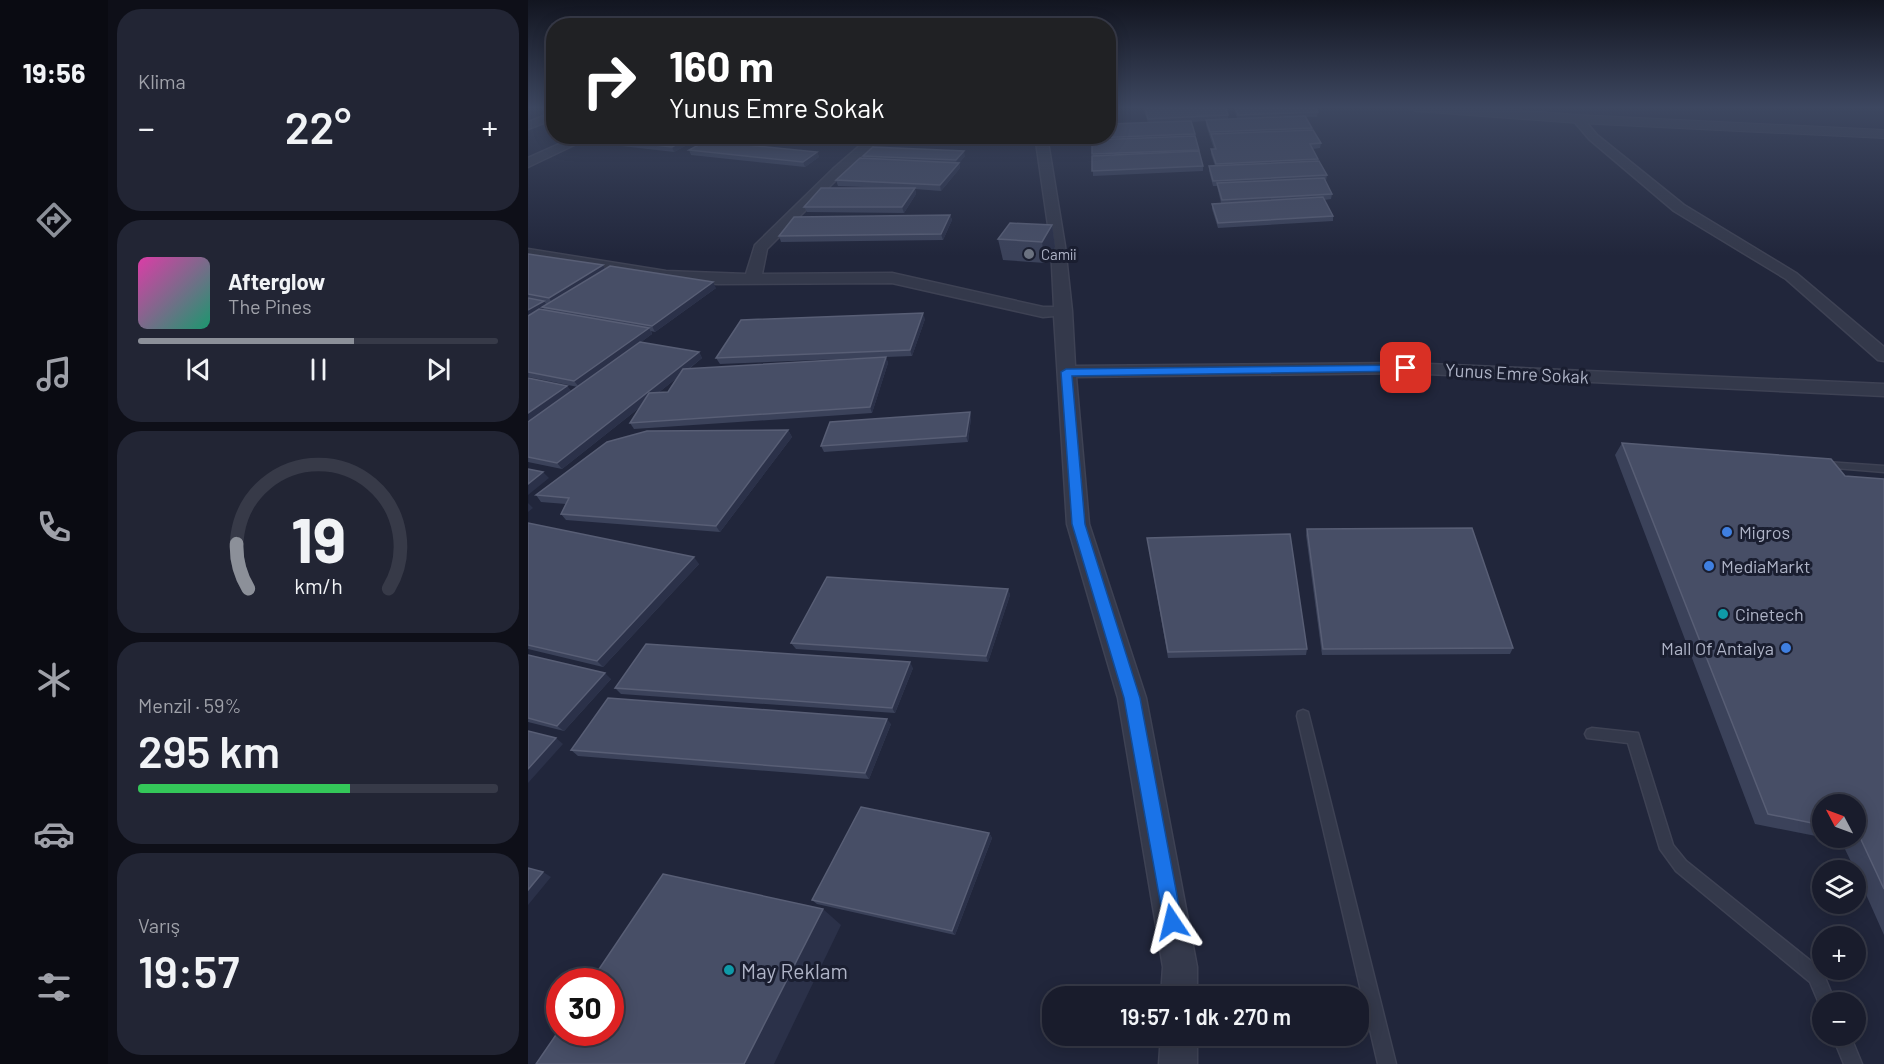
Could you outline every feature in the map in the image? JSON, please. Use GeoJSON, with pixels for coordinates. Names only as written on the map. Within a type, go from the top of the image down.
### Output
{"type":"FeatureCollection","features":[{"type":"Feature","properties":{"kind":"street"},"geometry":{"type":"LineString","coordinates":[[528,163],[542,157]]}},
{"type":"Feature","properties":{"kind":"street"},"geometry":{"type":"LineString","coordinates":[[753,279],[760,248],[854,157]]}},
{"type":"Feature","properties":{"kind":"street"},"geometry":{"type":"LineString","coordinates":[[1044,157],[1058,246],[1064,311],[1066,372],[1078,524],[1132,698],[1180,967],[1179,986]]}},
{"type":"Feature","properties":{"kind":"street"},"geometry":{"type":"LineString","coordinates":[[1618,157],[1679,208],[1791,276],[1884,356]]}},
{"type":"Feature","properties":{"kind":"street"},"geometry":{"type":"LineString","coordinates":[[528,254],[666,276],[753,279],[892,278],[1042,312],[1064,311]]}},
{"type":"Feature","properties":{"kind":"street","name":"Yunus Emre Sokak"},"geometry":{"type":"LineString","coordinates":[[1066,372],[1406,368],[1884,390]]}},
{"type":"Feature","properties":{"kind":"street"},"geometry":{"type":"LineString","coordinates":[[1178,1064],[1179,1046]]}},
{"type":"Feature","properties":{"kind":"lane"},"geometry":{"type":"LineString","coordinates":[[1826,465],[1884,469]]}},
{"type":"Feature","properties":{"kind":"lane"},"geometry":{"type":"LineString","coordinates":[[1303,716],[1387,1064]]}},
{"type":"Feature","properties":{"kind":"lane"},"geometry":{"type":"LineString","coordinates":[[1593,734],[1633,737],[1667,849],[1681,866],[1816,976],[1823,992]]}},
{"type":"Feature","properties":{"kind":"lane"},"geometry":{"type":"LineString","coordinates":[[1846,1046],[1853,1064]]}},
{"type":"Feature","properties":{"kind":"building"},"geometry":{"type":"Polygon","coordinates":[[[752,157],[810,157],[803,162],[752,157]]]}},
{"type":"Feature","properties":{"kind":"building"},"geometry":{"type":"Polygon","coordinates":[[[878,157],[959,157],[956,160],[878,157]]]}},
{"type":"Feature","properties":{"kind":"building"},"geometry":{"type":"Polygon","coordinates":[[[1092,157],[1201,157],[1203,166],[1092,171],[1092,157]]]}},
{"type":"Feature","properties":{"kind":"building"},"geometry":{"type":"Polygon","coordinates":[[[1214,157],[1317,157],[1318,159],[1216,164],[1214,157]]]}},
{"type":"Feature","properties":{"kind":"building"},"geometry":{"type":"Polygon","coordinates":[[[860,158],[959,163],[940,185],[836,180],[860,158]]]}},
{"type":"Feature","properties":{"kind":"building"},"geometry":{"type":"Polygon","coordinates":[[[1319,161],[1327,175],[1213,181],[1209,166],[1319,161]]]}},
{"type":"Feature","properties":{"kind":"building"},"geometry":{"type":"Polygon","coordinates":[[[1324,178],[1332,194],[1222,200],[1217,183],[1324,178]]]}},
{"type":"Feature","properties":{"kind":"building"},"geometry":{"type":"Polygon","coordinates":[[[821,188],[915,188],[902,207],[804,207],[821,188]]]}},
{"type":"Feature","properties":{"kind":"building"},"geometry":{"type":"Polygon","coordinates":[[[1323,197],[1333,216],[1218,223],[1212,204],[1323,197]]]}},
{"type":"Feature","properties":{"kind":"building"},"geometry":{"type":"Polygon","coordinates":[[[950,215],[941,234],[779,236],[794,217],[950,215]]]}},
{"type":"Feature","properties":{"kind":"building"},"geometry":{"type":"Polygon","coordinates":[[[1010,223],[1052,225],[1042,242],[998,239],[1010,223]]]}},
{"type":"Feature","properties":{"kind":"building"},"geometry":{"type":"Polygon","coordinates":[[[528,254],[603,265],[549,298],[528,294],[528,254]]]}},
{"type":"Feature","properties":{"kind":"building"},"geometry":{"type":"Polygon","coordinates":[[[610,266],[713,282],[652,326],[542,307],[610,266]]]}},
{"type":"Feature","properties":{"kind":"building"},"geometry":{"type":"Polygon","coordinates":[[[528,298],[544,301],[528,310],[528,298]]]}},
{"type":"Feature","properties":{"kind":"building"},"geometry":{"type":"Polygon","coordinates":[[[539,309],[649,328],[574,381],[528,372],[528,316],[539,309]]]}},
{"type":"Feature","properties":{"kind":"building"},"geometry":{"type":"Polygon","coordinates":[[[923,313],[910,350],[716,358],[741,320],[923,313]]]}},
{"type":"Feature","properties":{"kind":"building"},"geometry":{"type":"Polygon","coordinates":[[[640,342],[699,352],[557,463],[528,457],[528,422],[640,342]]]}},
{"type":"Feature","properties":{"kind":"building"},"geometry":{"type":"Polygon","coordinates":[[[886,357],[870,407],[630,423],[649,393],[668,392],[683,369],[886,357]]]}},
{"type":"Feature","properties":{"kind":"building"},"geometry":{"type":"Polygon","coordinates":[[[528,378],[567,386],[528,413],[528,378]]]}},
{"type":"Feature","properties":{"kind":"building"},"geometry":{"type":"Polygon","coordinates":[[[970,412],[966,436],[821,446],[830,422],[970,412]]]}},
{"type":"Feature","properties":{"kind":"building"},"geometry":{"type":"Polygon","coordinates":[[[788,430],[716,526],[561,514],[569,498],[536,495],[607,442],[647,431],[788,430]]]}},
{"type":"Feature","properties":{"kind":"building","name":"Mall Of Antalya"},"geometry":{"type":"Polygon","coordinates":[[[1622,443],[1831,459],[1845,476],[1884,479],[1884,889],[1865,848],[1866,794],[1812,794],[1812,823],[1768,814],[1622,443]]]}},
{"type":"Feature","properties":{"kind":"building"},"geometry":{"type":"Polygon","coordinates":[[[528,469],[543,472],[528,484],[528,469]]]}},
{"type":"Feature","properties":{"kind":"building"},"geometry":{"type":"Polygon","coordinates":[[[528,523],[694,557],[597,661],[528,645],[528,523]]]}},
{"type":"Feature","properties":{"kind":"building"},"geometry":{"type":"Polygon","coordinates":[[[1472,528],[1513,648],[1323,649],[1307,529],[1472,528]]]}},
{"type":"Feature","properties":{"kind":"building"},"geometry":{"type":"Polygon","coordinates":[[[1290,534],[1307,649],[1168,652],[1147,538],[1290,534]]]}},
{"type":"Feature","properties":{"kind":"building"},"geometry":{"type":"Polygon","coordinates":[[[827,577],[1008,589],[986,656],[791,643],[827,577]]]}},
{"type":"Feature","properties":{"kind":"building"},"geometry":{"type":"Polygon","coordinates":[[[646,644],[910,662],[892,708],[615,688],[646,644]]]}},
{"type":"Feature","properties":{"kind":"building"},"geometry":{"type":"Polygon","coordinates":[[[528,655],[605,673],[557,726],[528,718],[528,655]]]}},
{"type":"Feature","properties":{"kind":"building"},"geometry":{"type":"Polygon","coordinates":[[[608,698],[887,719],[865,773],[571,750],[608,698]]]}},
{"type":"Feature","properties":{"kind":"building"},"geometry":{"type":"Polygon","coordinates":[[[528,731],[556,738],[528,769],[528,731]]]}},
{"type":"Feature","properties":{"kind":"building"},"geometry":{"type":"Polygon","coordinates":[[[861,807],[989,833],[952,931],[812,900],[861,807]]]}},
{"type":"Feature","properties":{"kind":"building"},"geometry":{"type":"Polygon","coordinates":[[[528,868],[543,872],[528,890],[528,868]]]}},
{"type":"Feature","properties":{"kind":"building","name":"May Reklam"},"geometry":{"type":"Polygon","coordinates":[[[663,874],[823,909],[744,1064],[536,1064],[548,1046],[624,1046],[624,968],[600,968],[663,874]]]}},
{"type":"Feature","properties":{"kind":"place","name":"Camii"},"geometry":{"type":"Point","coordinates":[1029,254]}},
{"type":"Feature","properties":{"kind":"place","name":"Migros"},"geometry":{"type":"Point","coordinates":[1727,532]}},
{"type":"Feature","properties":{"kind":"place","name":"MediaMarkt"},"geometry":{"type":"Point","coordinates":[1709,566]}},
{"type":"Feature","properties":{"kind":"place","name":"Cinetech"},"geometry":{"type":"Point","coordinates":[1723,614]}},
{"type":"Feature","properties":{"kind":"place","name":"Mall Of Antalya"},"geometry":{"type":"Point","coordinates":[1786,648]}},
{"type":"Feature","properties":{"kind":"place","name":"May Reklam"},"geometry":{"type":"Point","coordinates":[729,970]}},
{"type":"Feature","properties":{"kind":"route"},"geometry":{"type":"LineString","coordinates":[[1172,922],[1132,698],[1078,524],[1066,372],[1406,368]]}}]}
